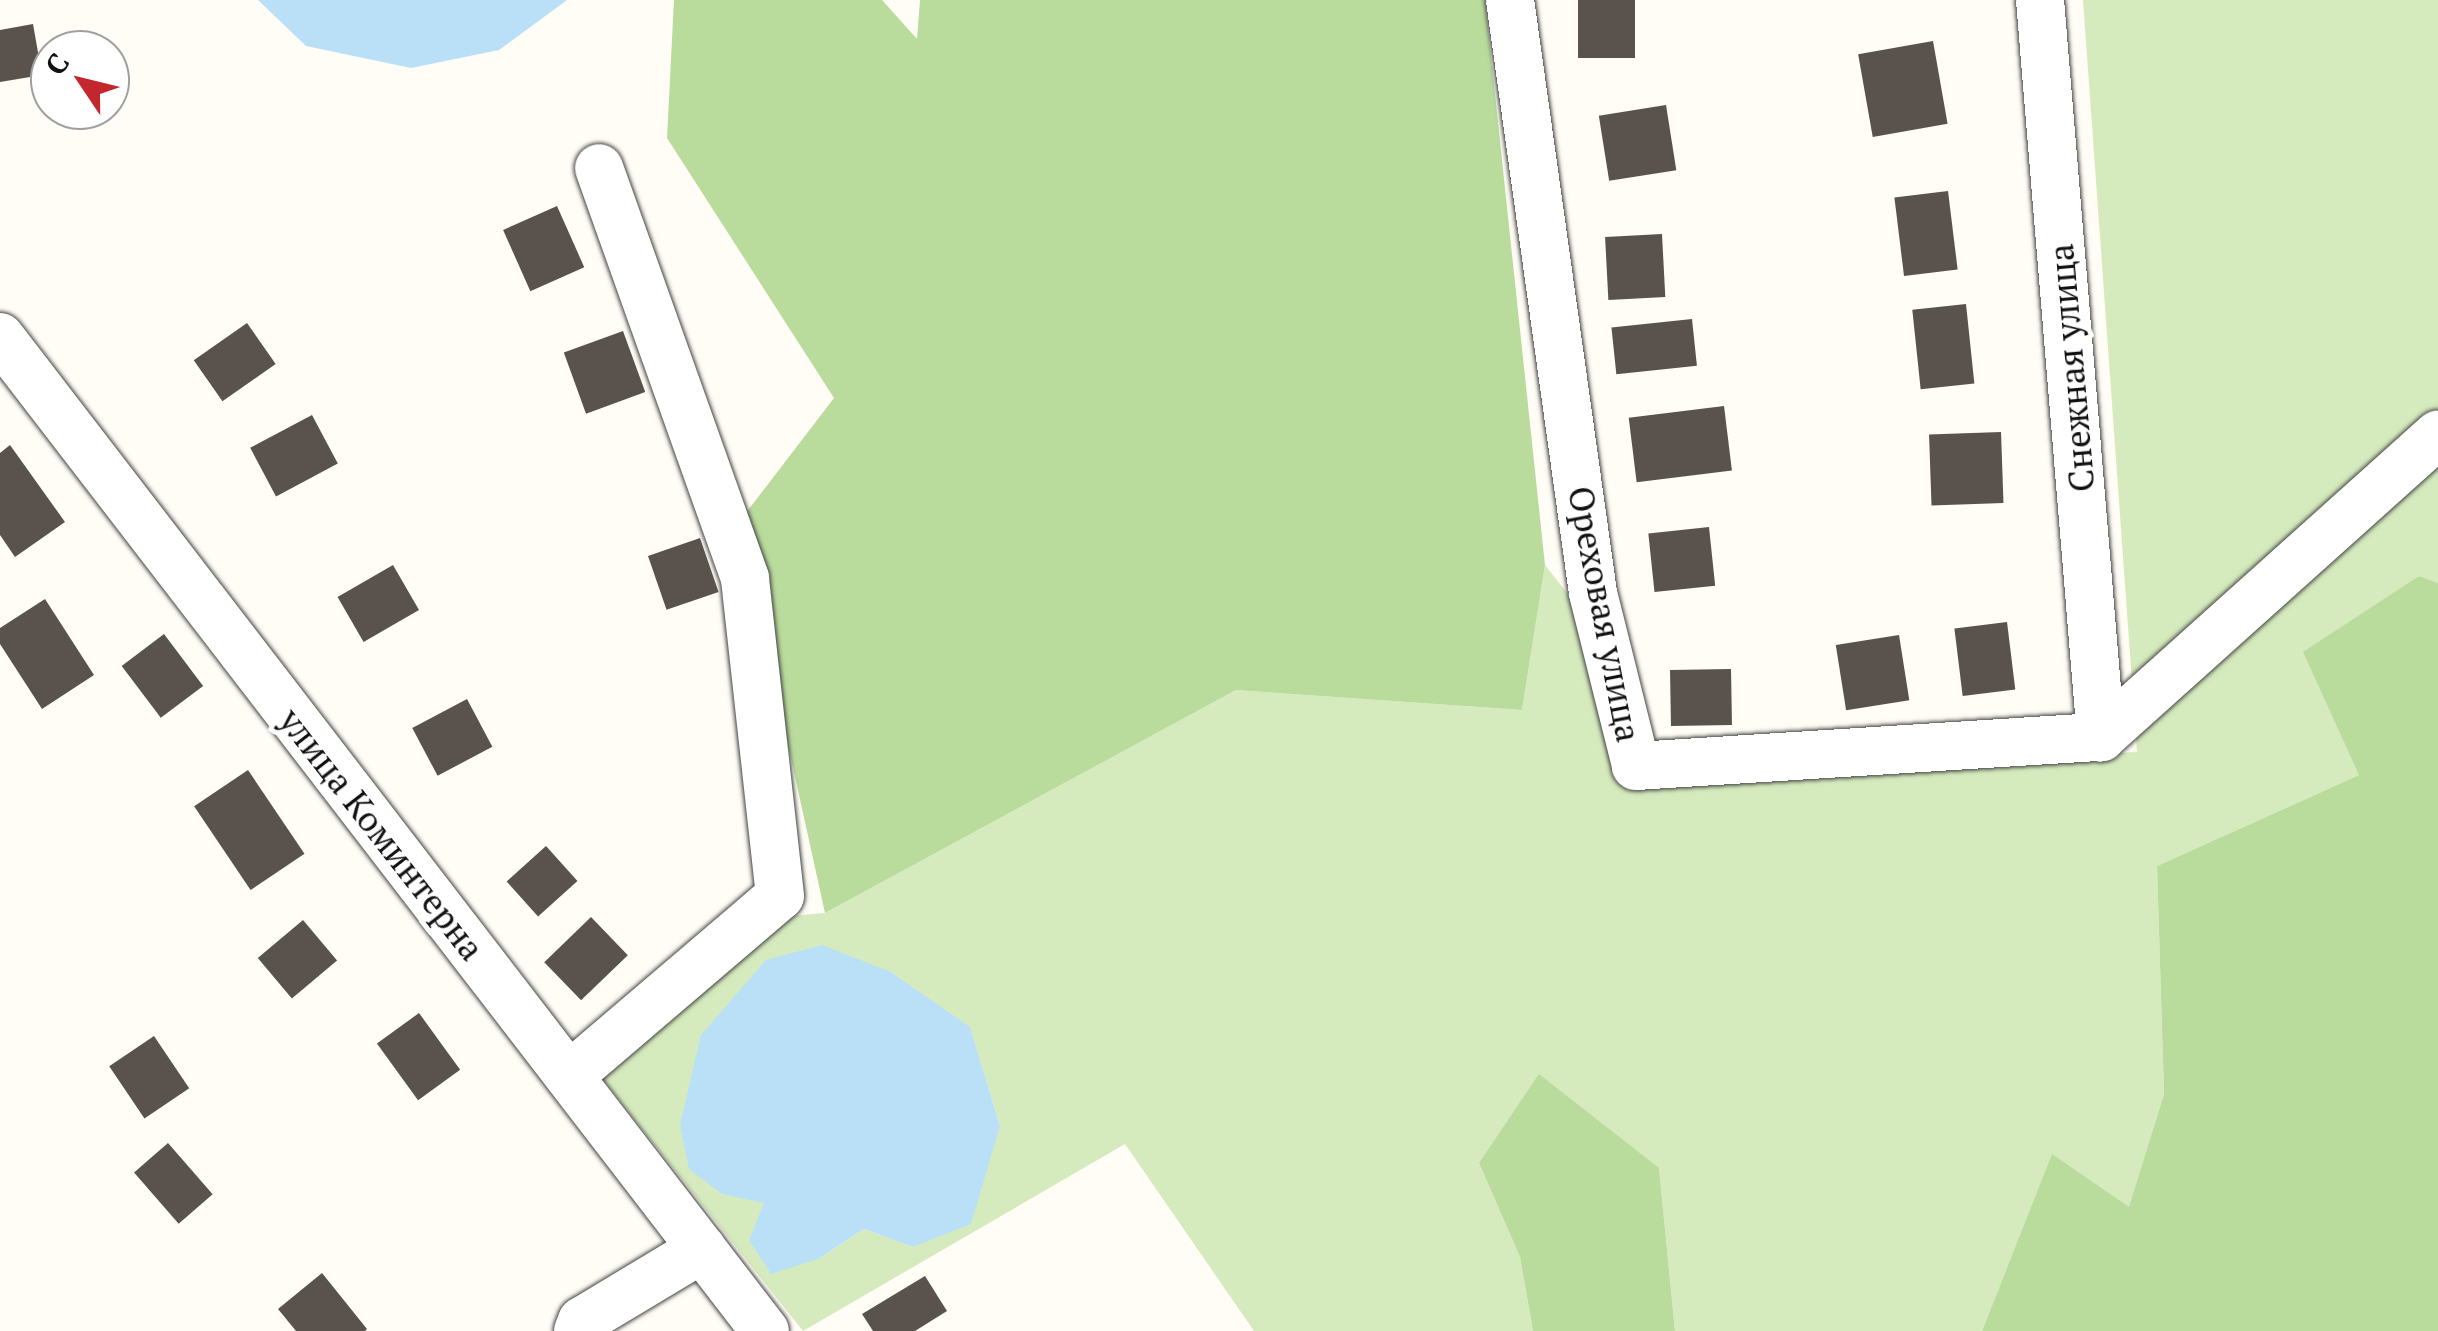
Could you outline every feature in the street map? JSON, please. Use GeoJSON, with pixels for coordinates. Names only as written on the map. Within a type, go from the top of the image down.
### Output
{"type":"FeatureCollection","features":[{"type":"Feature","properties":{"kind":"street","name":"Ореховая улица"},"geometry":{"type":"LineString","coordinates":[[1510,0],[1593,593],[1636,766],[2101,737]]}},
{"type":"Feature","properties":{"kind":"street","name":"Снежная улица"},"geometry":{"type":"LineString","coordinates":[[2040,0],[2101,737]]}},
{"type":"Feature","properties":{"kind":"street"},"geometry":{"type":"LineString","coordinates":[[569,1076],[780,896],[745,578],[598,168]]}},
{"type":"Feature","properties":{"kind":"street","name":"улица Коминтерна"},"geometry":{"type":"LineString","coordinates":[[0,337],[765,1331]]}},
{"type":"Feature","properties":{"kind":"street"},"geometry":{"type":"LineString","coordinates":[[2101,737],[2438,435]]}},
{"type":"Feature","properties":{"kind":"street"},"geometry":{"type":"LineString","coordinates":[[578,1331],[582,1321],[702,1249]]}},
{"type":"Feature","properties":{"kind":"green space"},"geometry":{"type":"Polygon","coordinates":[[[674,0],[882,0],[917,39],[920,0],[1485,0],[1545,565],[1522,710],[1236,690],[825,913],[739,522],[834,398],[667,138],[674,0]]]}},
{"type":"Feature","properties":{"kind":"green space"},"geometry":{"type":"Polygon","coordinates":[[[2083,0],[2438,0],[2438,583],[2418,576],[2359,775],[2157,866],[2164,1094],[2129,1208],[2052,1155],[1982,1331],[1675,1331],[1659,1168],[1479,1163],[1520,1257],[1533,1331],[1254,1331],[1125,1144],[803,1331],[601,1077],[789,916],[825,913],[1236,690],[1522,710],[1545,565],[1575,603],[1623,778],[2137,752],[2083,0]],[[891,972],[722,1194],[765,1202],[818,1259],[864,1229],[913,1247],[1000,1126],[970,1028],[891,972]]]}},
{"type":"Feature","properties":{"kind":"green space"},"geometry":{"type":"Polygon","coordinates":[[[2419,576],[2438,583],[2438,1331],[1982,1331],[2052,1154],[2129,1207],[2164,1094],[2157,866],[2359,775],[2303,652],[2419,576]]]}},
{"type":"Feature","properties":{"kind":"green space"},"geometry":{"type":"Polygon","coordinates":[[[1539,1074],[1659,1168],[1675,1331],[1533,1331],[1520,1257],[1479,1163],[1539,1074]]]}},
{"type":"Feature","properties":{"kind":"water"},"geometry":{"type":"Polygon","coordinates":[[[258,0],[567,0],[499,50],[411,68],[306,46],[258,0]]]}},
{"type":"Feature","properties":{"kind":"water"},"geometry":{"type":"Polygon","coordinates":[[[822,945],[891,972],[970,1027],[1000,1126],[971,1224],[913,1247],[864,1229],[818,1259],[771,1274],[749,1240],[764,1203],[722,1194],[689,1169],[680,1125],[701,1035],[766,960],[822,945]]]}},
{"type":"Feature","properties":{"kind":"building"},"geometry":{"type":"Polygon","coordinates":[[[1578,0],[1635,0],[1635,58],[1578,58],[1578,0]]]}},
{"type":"Feature","properties":{"kind":"building"},"geometry":{"type":"Polygon","coordinates":[[[33,24],[30,77],[0,82],[0,30],[33,24]]]}},
{"type":"Feature","properties":{"kind":"building"},"geometry":{"type":"Polygon","coordinates":[[[1933,41],[1948,124],[1873,137],[1858,54],[1933,41]]]}},
{"type":"Feature","properties":{"kind":"building"},"geometry":{"type":"Polygon","coordinates":[[[1666,105],[1676,170],[1609,181],[1599,116],[1666,105]]]}},
{"type":"Feature","properties":{"kind":"building"},"geometry":{"type":"Polygon","coordinates":[[[1948,191],[1958,269],[1904,276],[1894,198],[1948,191]]]}},
{"type":"Feature","properties":{"kind":"building"},"geometry":{"type":"Polygon","coordinates":[[[557,206],[584,267],[530,291],[503,230],[557,206]]]}},
{"type":"Feature","properties":{"kind":"building"},"geometry":{"type":"Polygon","coordinates":[[[1662,234],[1665,297],[1608,300],[1605,237],[1662,234]]]}},
{"type":"Feature","properties":{"kind":"building"},"geometry":{"type":"Polygon","coordinates":[[[1966,304],[1974,384],[1921,389],[1912,310],[1966,304]]]}},
{"type":"Feature","properties":{"kind":"building"},"geometry":{"type":"Polygon","coordinates":[[[1692,319],[1697,366],[1616,374],[1611,327],[1692,319]]]}},
{"type":"Feature","properties":{"kind":"building"},"geometry":{"type":"Polygon","coordinates":[[[247,323],[276,364],[222,401],[194,360],[247,323]]]}},
{"type":"Feature","properties":{"kind":"building"},"geometry":{"type":"Polygon","coordinates":[[[623,331],[645,392],[586,414],[564,353],[623,331]]]}},
{"type":"Feature","properties":{"kind":"building"},"geometry":{"type":"Polygon","coordinates":[[[1724,406],[1732,471],[1637,482],[1629,418],[1724,406]]]}},
{"type":"Feature","properties":{"kind":"building"},"geometry":{"type":"Polygon","coordinates":[[[312,415],[338,464],[276,496],[250,448],[312,415]]]}},
{"type":"Feature","properties":{"kind":"building"},"geometry":{"type":"Polygon","coordinates":[[[2001,432],[2003,503],[1932,505],[1929,435],[2001,432]]]}},
{"type":"Feature","properties":{"kind":"building"},"geometry":{"type":"Polygon","coordinates":[[[10,445],[65,522],[15,557],[0,535],[0,453],[10,445]]]}},
{"type":"Feature","properties":{"kind":"building"},"geometry":{"type":"Polygon","coordinates":[[[1709,527],[1715,586],[1655,592],[1648,533],[1709,527]]]}},
{"type":"Feature","properties":{"kind":"building"},"geometry":{"type":"Polygon","coordinates":[[[700,538],[719,592],[667,610],[648,556],[700,538]]]}},
{"type":"Feature","properties":{"kind":"building"},"geometry":{"type":"Polygon","coordinates":[[[393,565],[419,610],[364,642],[338,597],[393,565]]]}},
{"type":"Feature","properties":{"kind":"building"},"geometry":{"type":"Polygon","coordinates":[[[45,599],[94,675],[42,709],[0,644],[0,628],[45,599]]]}},
{"type":"Feature","properties":{"kind":"building"},"geometry":{"type":"Polygon","coordinates":[[[2007,622],[2015,689],[1963,696],[1954,628],[2007,622]]]}},
{"type":"Feature","properties":{"kind":"building"},"geometry":{"type":"Polygon","coordinates":[[[164,634],[203,686],[161,718],[122,666],[164,634]]]}},
{"type":"Feature","properties":{"kind":"building"},"geometry":{"type":"Polygon","coordinates":[[[1899,635],[1909,700],[1846,710],[1836,645],[1899,635]]]}},
{"type":"Feature","properties":{"kind":"building"},"geometry":{"type":"Polygon","coordinates":[[[1731,669],[1732,725],[1671,726],[1670,670],[1731,669]]]}},
{"type":"Feature","properties":{"kind":"building"},"geometry":{"type":"Polygon","coordinates":[[[467,699],[492,747],[438,776],[412,728],[467,699]]]}},
{"type":"Feature","properties":{"kind":"building"},"geometry":{"type":"Polygon","coordinates":[[[248,770],[304,854],[251,890],[194,806],[248,770]]]}},
{"type":"Feature","properties":{"kind":"building"},"geometry":{"type":"Polygon","coordinates":[[[546,846],[577,881],[538,916],[507,881],[546,846]]]}},
{"type":"Feature","properties":{"kind":"building"},"geometry":{"type":"Polygon","coordinates":[[[591,917],[628,955],[581,1000],[544,962],[591,917]]]}},
{"type":"Feature","properties":{"kind":"building"},"geometry":{"type":"Polygon","coordinates":[[[303,920],[337,961],[292,999],[258,958],[303,920]]]}},
{"type":"Feature","properties":{"kind":"building"},"geometry":{"type":"Polygon","coordinates":[[[419,1013],[460,1070],[418,1100],[377,1044],[419,1013]]]}},
{"type":"Feature","properties":{"kind":"building"},"geometry":{"type":"Polygon","coordinates":[[[154,1036],[189,1088],[144,1118],[109,1066],[154,1036]]]}},
{"type":"Feature","properties":{"kind":"building"},"geometry":{"type":"Polygon","coordinates":[[[168,1143],[213,1194],[179,1224],[134,1173],[168,1143]]]}},
{"type":"Feature","properties":{"kind":"building"},"geometry":{"type":"Polygon","coordinates":[[[322,1273],[365,1331],[296,1331],[278,1309],[322,1273]]]}},
{"type":"Feature","properties":{"kind":"building"},"geometry":{"type":"Polygon","coordinates":[[[925,1276],[947,1311],[915,1331],[873,1331],[862,1314],[925,1276]]]}}]}
